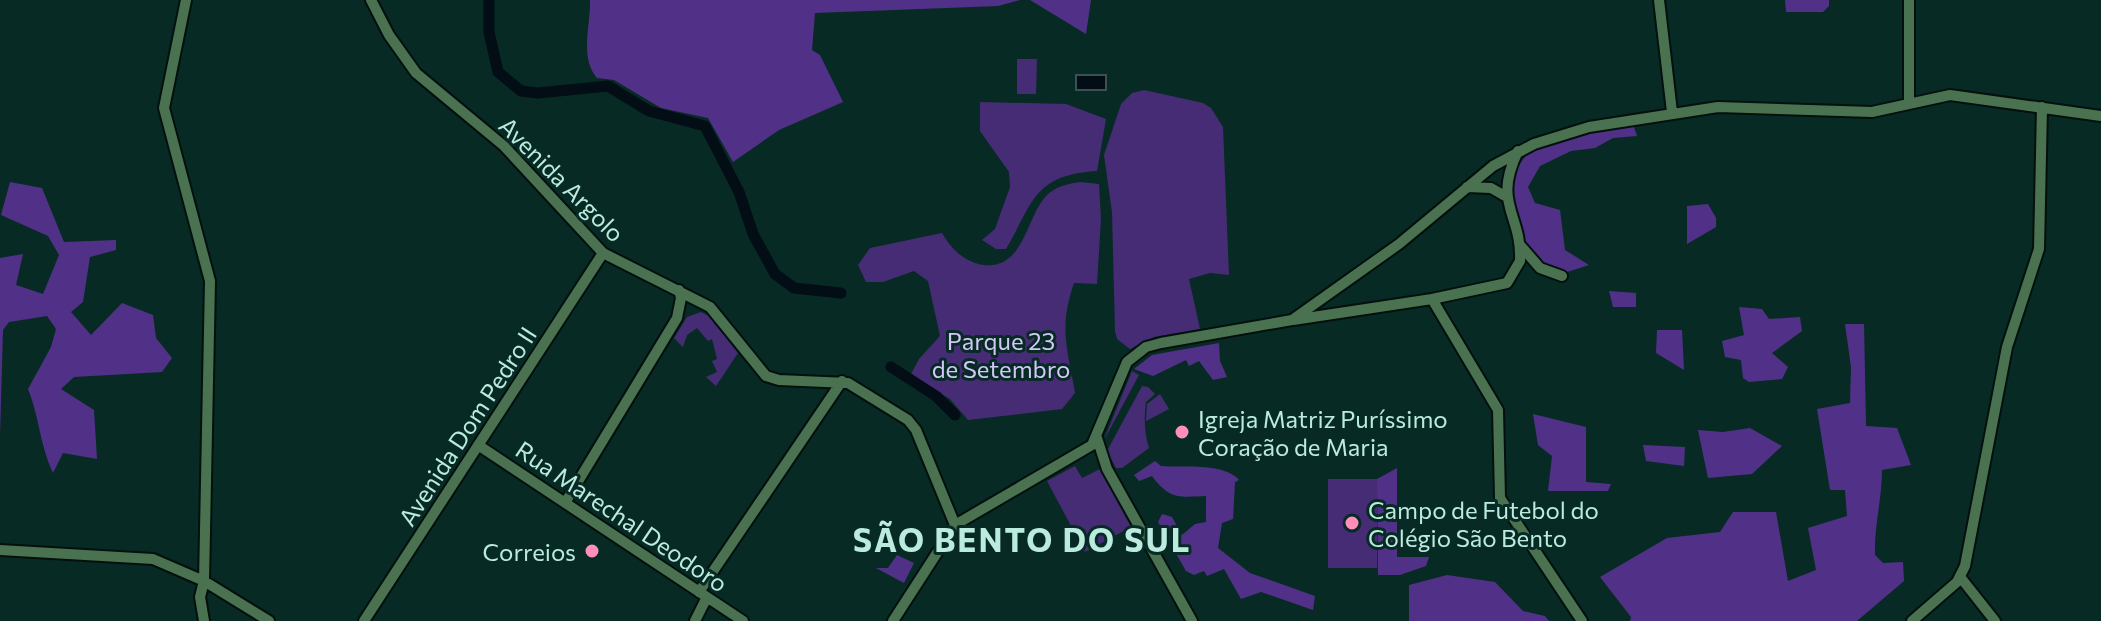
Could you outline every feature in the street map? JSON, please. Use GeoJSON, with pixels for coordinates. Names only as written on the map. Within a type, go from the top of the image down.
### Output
{"type":"FeatureCollection","features":[{"type":"Feature","properties":{"kind":"main road"},"geometry":{"type":"LineString","coordinates":[[186,0],[164,108],[210,281],[204,581],[200,597],[204,621]]}},
{"type":"Feature","properties":{"kind":"main road","name":"Avenida Argolo"},"geometry":{"type":"LineString","coordinates":[[371,0],[396,48],[416,73],[504,146],[603,253],[679,290],[717,313],[766,376],[779,380],[842,381],[904,417],[916,430],[955,525]]}},
{"type":"Feature","properties":{"kind":"main road"},"geometry":{"type":"LineString","coordinates":[[1659,0],[1672,112]]}},
{"type":"Feature","properties":{"kind":"main road"},"geometry":{"type":"LineString","coordinates":[[1909,0],[1909,103]]}},
{"type":"Feature","properties":{"kind":"main road"},"geometry":{"type":"LineString","coordinates":[[1292,320],[1399,244],[1467,187],[1518,151],[1589,127],[1672,112],[1730,106],[1861,113],[1950,95],[2101,116]]}},
{"type":"Feature","properties":{"kind":"main road"},"geometry":{"type":"LineString","coordinates":[[1912,621],[1961,578],[2007,347],[2039,249],[2042,107]]}},
{"type":"Feature","properties":{"kind":"main road"},"geometry":{"type":"LineString","coordinates":[[893,621],[955,525],[1076,455],[1097,438],[1127,362],[1140,351],[1168,341],[1498,287],[1516,271],[1520,261],[1519,244],[1505,196],[1510,169],[1518,151]]}},
{"type":"Feature","properties":{"kind":"main road"},"geometry":{"type":"LineString","coordinates":[[1467,187],[1491,188],[1505,196]]}},
{"type":"Feature","properties":{"kind":"main road"},"geometry":{"type":"LineString","coordinates":[[1519,244],[1540,268],[1562,276]]}},
{"type":"Feature","properties":{"kind":"main road","name":"Avenida Dom Pedro II"},"geometry":{"type":"LineString","coordinates":[[364,621],[603,253]]}},
{"type":"Feature","properties":{"kind":"main road"},"geometry":{"type":"LineString","coordinates":[[565,503],[677,318],[681,298],[679,290]]}},
{"type":"Feature","properties":{"kind":"main road"},"geometry":{"type":"LineString","coordinates":[[1432,299],[1498,410],[1500,498],[1582,621]]}},
{"type":"Feature","properties":{"kind":"main road"},"geometry":{"type":"LineString","coordinates":[[1313,304],[1312,312],[1318,316]]}},
{"type":"Feature","properties":{"kind":"main road"},"geometry":{"type":"LineString","coordinates":[[695,621],[703,594],[842,381]]}},
{"type":"Feature","properties":{"kind":"main road"},"geometry":{"type":"LineString","coordinates":[[1097,438],[1107,469],[1192,621]]}},
{"type":"Feature","properties":{"kind":"main road","name":"Rua Marechal Deodoro"},"geometry":{"type":"LineString","coordinates":[[478,445],[743,621]]}},
{"type":"Feature","properties":{"kind":"main road"},"geometry":{"type":"LineString","coordinates":[[1076,455],[1093,458],[1107,469]]}},
{"type":"Feature","properties":{"kind":"main road"},"geometry":{"type":"LineString","coordinates":[[0,550],[145,557],[204,581],[269,621]]}},
{"type":"Feature","properties":{"kind":"main road"},"geometry":{"type":"LineString","coordinates":[[1961,578],[1995,621]]}},
{"type":"Feature","properties":{"kind":"green space"},"geometry":{"type":"Polygon","coordinates":[[[1017,59],[1037,59],[1036,94],[1017,94],[1017,59]]]}},
{"type":"Feature","properties":{"kind":"green space"},"geometry":{"type":"Polygon","coordinates":[[[1144,90],[1203,103],[1211,108],[1223,127],[1229,275],[1210,273],[1189,279],[1200,329],[1154,337],[1130,349],[1117,339],[1115,331],[1112,212],[1104,155],[1121,104],[1132,93],[1144,90]]]}},
{"type":"Feature","properties":{"kind":"green space"},"geometry":{"type":"Polygon","coordinates":[[[980,102],[1066,104],[1106,119],[1097,171],[1060,178],[1048,185],[1030,204],[1006,249],[996,249],[982,240],[995,229],[1010,187],[1009,172],[980,131],[980,102]]]}},
{"type":"Feature","properties":{"kind":"green space","name":"Parque 23 de Setembro"},"geometry":{"type":"Polygon","coordinates":[[[1080,182],[1099,184],[1101,219],[1097,284],[1074,283],[1066,314],[1066,339],[1075,393],[1062,409],[968,420],[950,399],[910,376],[919,359],[940,336],[928,281],[914,271],[883,282],[866,282],[858,265],[870,248],[942,233],[957,252],[972,262],[993,265],[1005,261],[1021,242],[1046,196],[1058,188],[1080,182]]]}},
{"type":"Feature","properties":{"kind":"green space"},"geometry":{"type":"Polygon","coordinates":[[[701,312],[709,316],[738,353],[716,386],[706,377],[717,372],[712,361],[717,359],[712,339],[708,341],[697,328],[687,335],[683,347],[674,338],[687,317],[701,312]]]}},
{"type":"Feature","properties":{"kind":"green space"},"geometry":{"type":"Polygon","coordinates":[[[1132,371],[1139,375],[1103,442],[1132,371]]]}},
{"type":"Feature","properties":{"kind":"green space"},"geometry":{"type":"Polygon","coordinates":[[[1142,386],[1155,394],[1146,402],[1145,425],[1149,448],[1122,468],[1116,468],[1107,451],[1142,386]]]}},
{"type":"Feature","properties":{"kind":"green space"},"geometry":{"type":"Polygon","coordinates":[[[1160,394],[1169,409],[1146,421],[1147,404],[1160,394]]]}},
{"type":"Feature","properties":{"kind":"green space"},"geometry":{"type":"Polygon","coordinates":[[[1075,466],[1082,478],[1100,469],[1131,527],[1085,552],[1047,481],[1075,466]]]}},
{"type":"Feature","properties":{"kind":"green space","name":"Campo de Futebol do Colégio São Bento"},"geometry":{"type":"Polygon","coordinates":[[[1328,479],[1377,479],[1377,568],[1328,568],[1328,479]]]}},
{"type":"Feature","properties":{"kind":"shaded area"},"geometry":{"type":"Polygon","coordinates":[[[590,0],[1020,0],[998,6],[815,13],[812,50],[820,55],[843,102],[779,130],[733,162],[708,118],[661,108],[614,80],[597,78],[587,51],[590,0]]]}},
{"type":"Feature","properties":{"kind":"shaded area"},"geometry":{"type":"Polygon","coordinates":[[[1030,0],[1091,0],[1086,34],[1030,0]]]}},
{"type":"Feature","properties":{"kind":"shaded area"},"geometry":{"type":"Polygon","coordinates":[[[1785,0],[1829,0],[1829,6],[1823,12],[1786,12],[1785,0]]]}},
{"type":"Feature","properties":{"kind":"shaded area"},"geometry":{"type":"Polygon","coordinates":[[[1076,75],[1106,75],[1106,90],[1076,90],[1076,75]]]}},
{"type":"Feature","properties":{"kind":"shaded area"},"geometry":{"type":"Polygon","coordinates":[[[1633,124],[1637,136],[1613,138],[1595,148],[1571,151],[1540,166],[1528,187],[1535,203],[1560,210],[1565,250],[1589,265],[1567,272],[1541,262],[1525,245],[1513,216],[1513,184],[1517,169],[1525,157],[1547,142],[1571,134],[1633,124]]]}},
{"type":"Feature","properties":{"kind":"shaded area"},"geometry":{"type":"Polygon","coordinates":[[[10,182],[42,188],[64,242],[116,240],[116,250],[90,257],[83,302],[71,312],[91,335],[122,303],[153,315],[156,338],[172,358],[162,372],[74,377],[61,389],[94,410],[97,459],[63,453],[53,473],[28,389],[51,347],[56,329],[47,316],[9,322],[3,330],[0,436],[0,258],[23,254],[16,285],[43,294],[59,255],[48,236],[1,215],[10,182]]]}},
{"type":"Feature","properties":{"kind":"shaded area"},"geometry":{"type":"Polygon","coordinates":[[[1708,204],[1716,218],[1716,227],[1687,244],[1687,206],[1708,204]]]}},
{"type":"Feature","properties":{"kind":"shaded area"},"geometry":{"type":"Polygon","coordinates":[[[1609,291],[1636,293],[1636,307],[1613,307],[1609,291]]]}},
{"type":"Feature","properties":{"kind":"shaded area"},"geometry":{"type":"Polygon","coordinates":[[[1739,307],[1762,309],[1769,319],[1800,317],[1802,331],[1772,353],[1788,367],[1782,379],[1749,382],[1743,378],[1741,360],[1725,357],[1722,341],[1744,335],[1739,307]]]}},
{"type":"Feature","properties":{"kind":"shaded area"},"geometry":{"type":"Polygon","coordinates":[[[1845,324],[1864,324],[1866,426],[1897,428],[1911,465],[1882,470],[1875,544],[1875,555],[1883,563],[1903,562],[1904,581],[1857,621],[1630,621],[1631,617],[1600,577],[1667,538],[1720,532],[1733,512],[1776,512],[1788,581],[1816,570],[1808,528],[1847,516],[1845,490],[1830,490],[1817,409],[1850,403],[1851,367],[1845,324]]]}},
{"type":"Feature","properties":{"kind":"shaded area"},"geometry":{"type":"Polygon","coordinates":[[[1657,330],[1682,330],[1684,370],[1656,353],[1657,330]]]}},
{"type":"Feature","properties":{"kind":"shaded area"},"geometry":{"type":"Polygon","coordinates":[[[1219,343],[1220,361],[1227,377],[1213,380],[1199,361],[1189,366],[1186,360],[1153,376],[1134,369],[1152,355],[1219,343]]]}},
{"type":"Feature","properties":{"kind":"shaded area"},"geometry":{"type":"Polygon","coordinates":[[[1533,414],[1586,427],[1586,482],[1611,484],[1608,491],[1548,491],[1552,456],[1538,445],[1533,414]]]}},
{"type":"Feature","properties":{"kind":"shaded area"},"geometry":{"type":"Polygon","coordinates":[[[1750,428],[1782,446],[1752,474],[1708,478],[1698,430],[1723,432],[1750,428]]]}},
{"type":"Feature","properties":{"kind":"shaded area"},"geometry":{"type":"Polygon","coordinates":[[[1643,445],[1685,447],[1684,466],[1646,461],[1643,445]]]}},
{"type":"Feature","properties":{"kind":"shaded area"},"geometry":{"type":"Polygon","coordinates":[[[1155,461],[1161,466],[1223,470],[1239,480],[1235,482],[1233,519],[1222,523],[1218,548],[1250,573],[1315,596],[1313,610],[1261,592],[1241,599],[1224,569],[1207,576],[1204,571],[1194,575],[1186,571],[1158,522],[1162,514],[1172,517],[1182,535],[1195,524],[1206,522],[1206,496],[1189,497],[1170,493],[1152,476],[1139,481],[1134,475],[1155,461]]]}},
{"type":"Feature","properties":{"kind":"shaded area"},"geometry":{"type":"Polygon","coordinates":[[[1397,468],[1397,557],[1429,557],[1426,566],[1400,575],[1378,575],[1377,479],[1397,468]]]}},
{"type":"Feature","properties":{"kind":"shaded area"},"geometry":{"type":"Polygon","coordinates":[[[897,555],[914,563],[904,583],[876,568],[888,568],[897,555]]]}},
{"type":"Feature","properties":{"kind":"shaded area"},"geometry":{"type":"Polygon","coordinates":[[[1447,575],[1495,582],[1523,611],[1545,616],[1549,621],[1409,621],[1409,585],[1447,575]]]}},
{"type":"Feature","properties":{"kind":"waterway"},"geometry":{"type":"LineString","coordinates":[[489,0],[489,32],[498,72],[521,91],[538,93],[608,86],[649,111],[705,126],[739,192],[753,234],[775,274],[794,288],[841,293]]}},
{"type":"Feature","properties":{"kind":"waterway"},"geometry":{"type":"LineString","coordinates":[[891,367],[936,396],[955,415]]}},
{"type":"Feature","properties":{"kind":"place","name":"Igreja Matriz Puríssimo Coração de Maria"},"geometry":{"type":"Point","coordinates":[1182,432]}},
{"type":"Feature","properties":{"kind":"place","name":"Campo de Futebol do Colégio São Bento"},"geometry":{"type":"Point","coordinates":[1352,523]}},
{"type":"Feature","properties":{"kind":"place","name":"Correios"},"geometry":{"type":"Point","coordinates":[592,551]}},
{"type":"Feature","properties":{"kind":"district","name":"SÃO BENTO DO SUL"},"geometry":{"type":"Point","coordinates":[1022,539]}}]}
